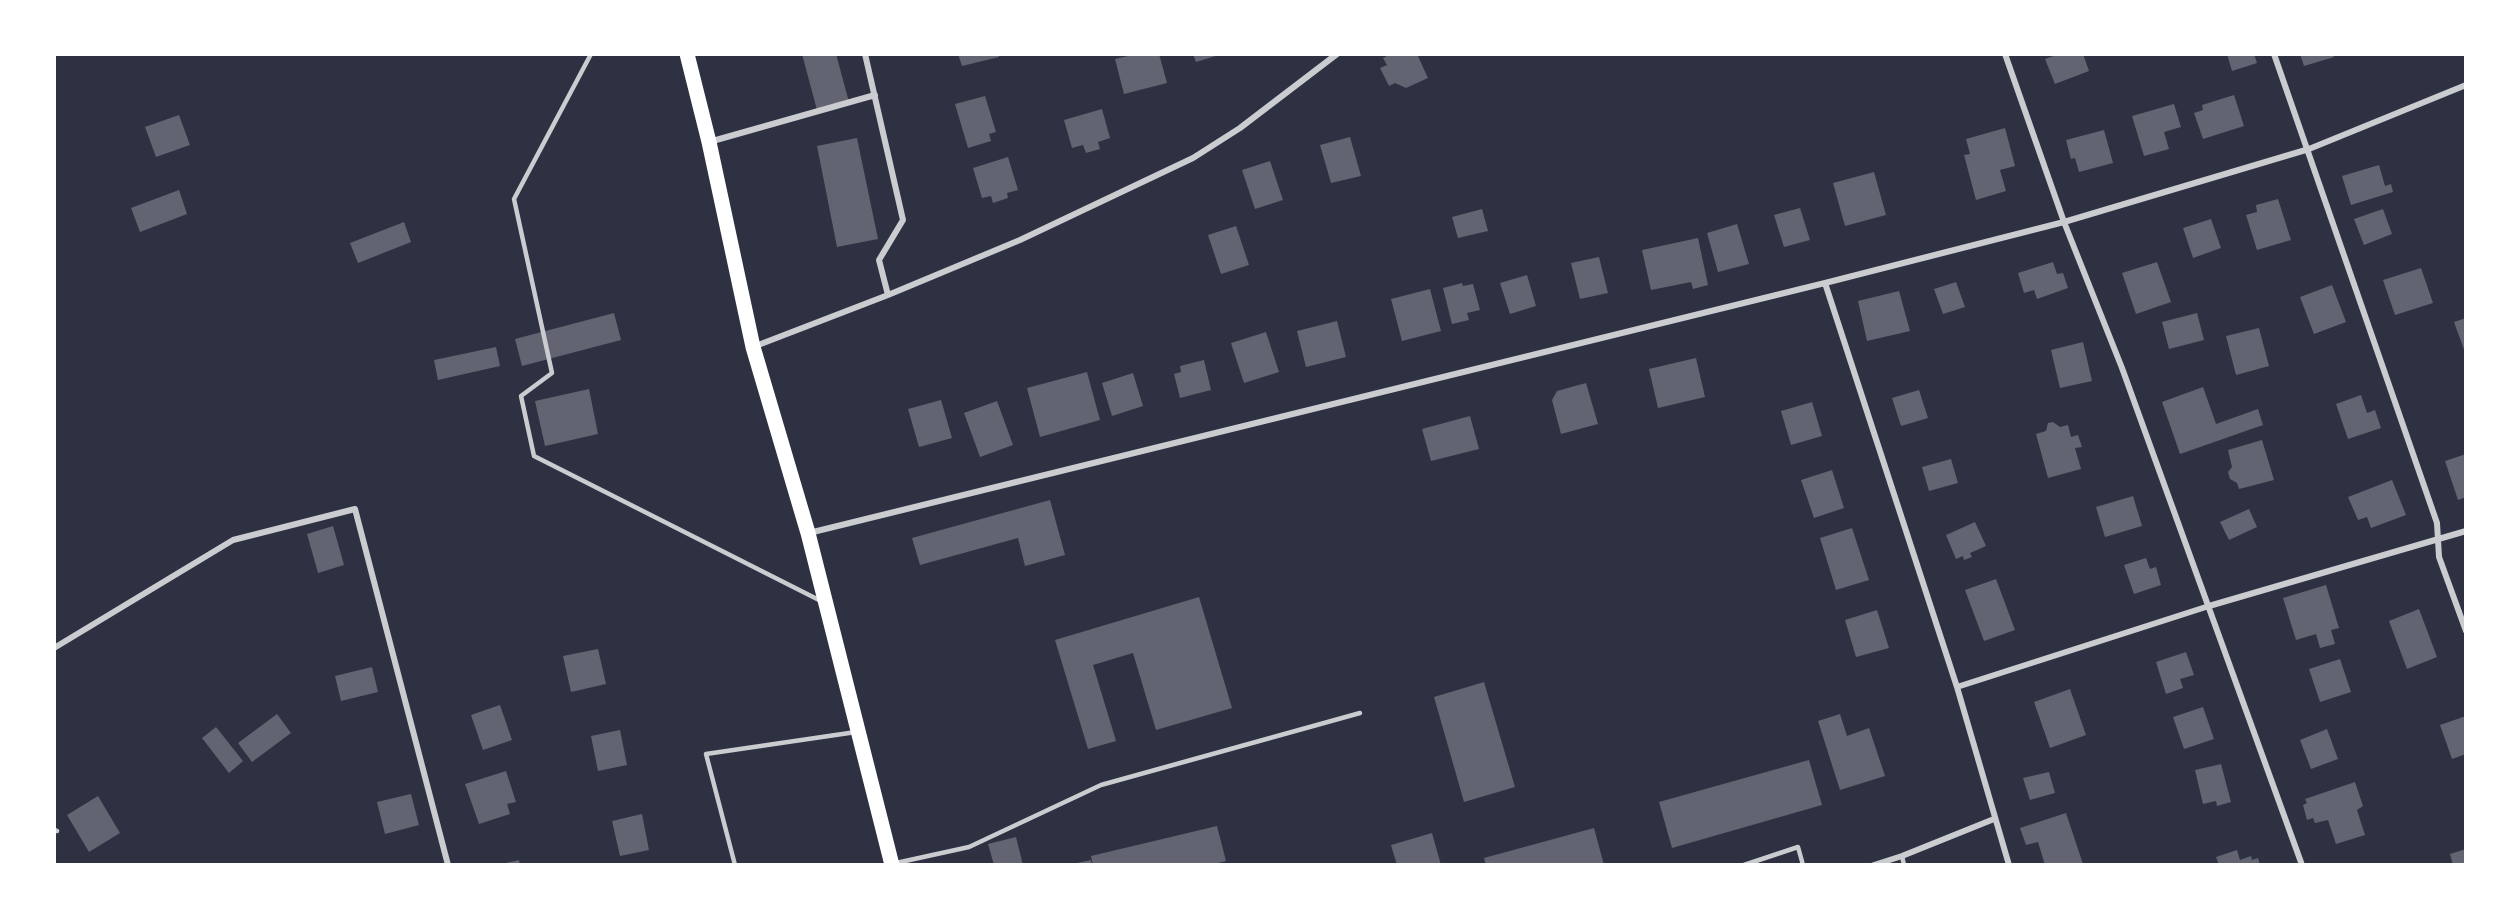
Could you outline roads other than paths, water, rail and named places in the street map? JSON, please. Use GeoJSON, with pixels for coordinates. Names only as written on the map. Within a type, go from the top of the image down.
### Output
{"type":"FeatureCollection","features":[{"type":"Feature","properties":{"kind":"main road"},"geometry":{"type":"LineString","coordinates":[[687,54],[709,142],[753,347],[808,533],[892,865]]}},
{"type":"Feature","properties":{"kind":"street"},"geometry":{"type":"LineString","coordinates":[[865,54],[903,220],[879,260],[888,294]]}},
{"type":"Feature","properties":{"kind":"street"},"geometry":{"type":"LineString","coordinates":[[753,347],[1020,240],[1193,158],[1240,128],[1337,54]]}},
{"type":"Feature","properties":{"kind":"street"},"geometry":{"type":"LineString","coordinates":[[2005,54],[2064,222],[2122,368],[2302,865]]}},
{"type":"Feature","properties":{"kind":"street"},"geometry":{"type":"LineString","coordinates":[[2274,54],[2437,523],[2439,557],[2466,631]]}},
{"type":"Feature","properties":{"kind":"street"},"geometry":{"type":"LineString","coordinates":[[808,533],[2064,222],[2308,149],[2466,85]]}},
{"type":"Feature","properties":{"kind":"street"},"geometry":{"type":"LineString","coordinates":[[709,142],[875,95]]}},
{"type":"Feature","properties":{"kind":"street"},"geometry":{"type":"LineString","coordinates":[[1825,283],[1957,687],[2009,865]]}},
{"type":"Feature","properties":{"kind":"street"},"geometry":{"type":"LineString","coordinates":[[54,648],[233,540],[355,509],[448,865]]}},
{"type":"Feature","properties":{"kind":"street"},"geometry":{"type":"LineString","coordinates":[[1957,687],[2209,606],[2466,531]]}},
{"type":"Feature","properties":{"kind":"street"},"geometry":{"type":"LineString","coordinates":[[1874,865],[1994,819]]}},
{"type":"Feature","properties":{"kind":"lane"},"geometry":{"type":"LineString","coordinates":[[591,54],[514,199],[552,373],[521,396],[534,456],[826,603]]}},
{"type":"Feature","properties":{"kind":"lane"},"geometry":{"type":"LineString","coordinates":[[892,865],[969,847],[1101,785],[1360,713]]}},
{"type":"Feature","properties":{"kind":"lane"},"geometry":{"type":"LineString","coordinates":[[735,865],[706,754],[858,732]]}},
{"type":"Feature","properties":{"kind":"lane"},"geometry":{"type":"LineString","coordinates":[[1744,865],[1798,848],[1803,865]]}},
{"type":"Feature","properties":{"kind":"lane"},"geometry":{"type":"LineString","coordinates":[[1902,856],[1904,865]]}}]}
